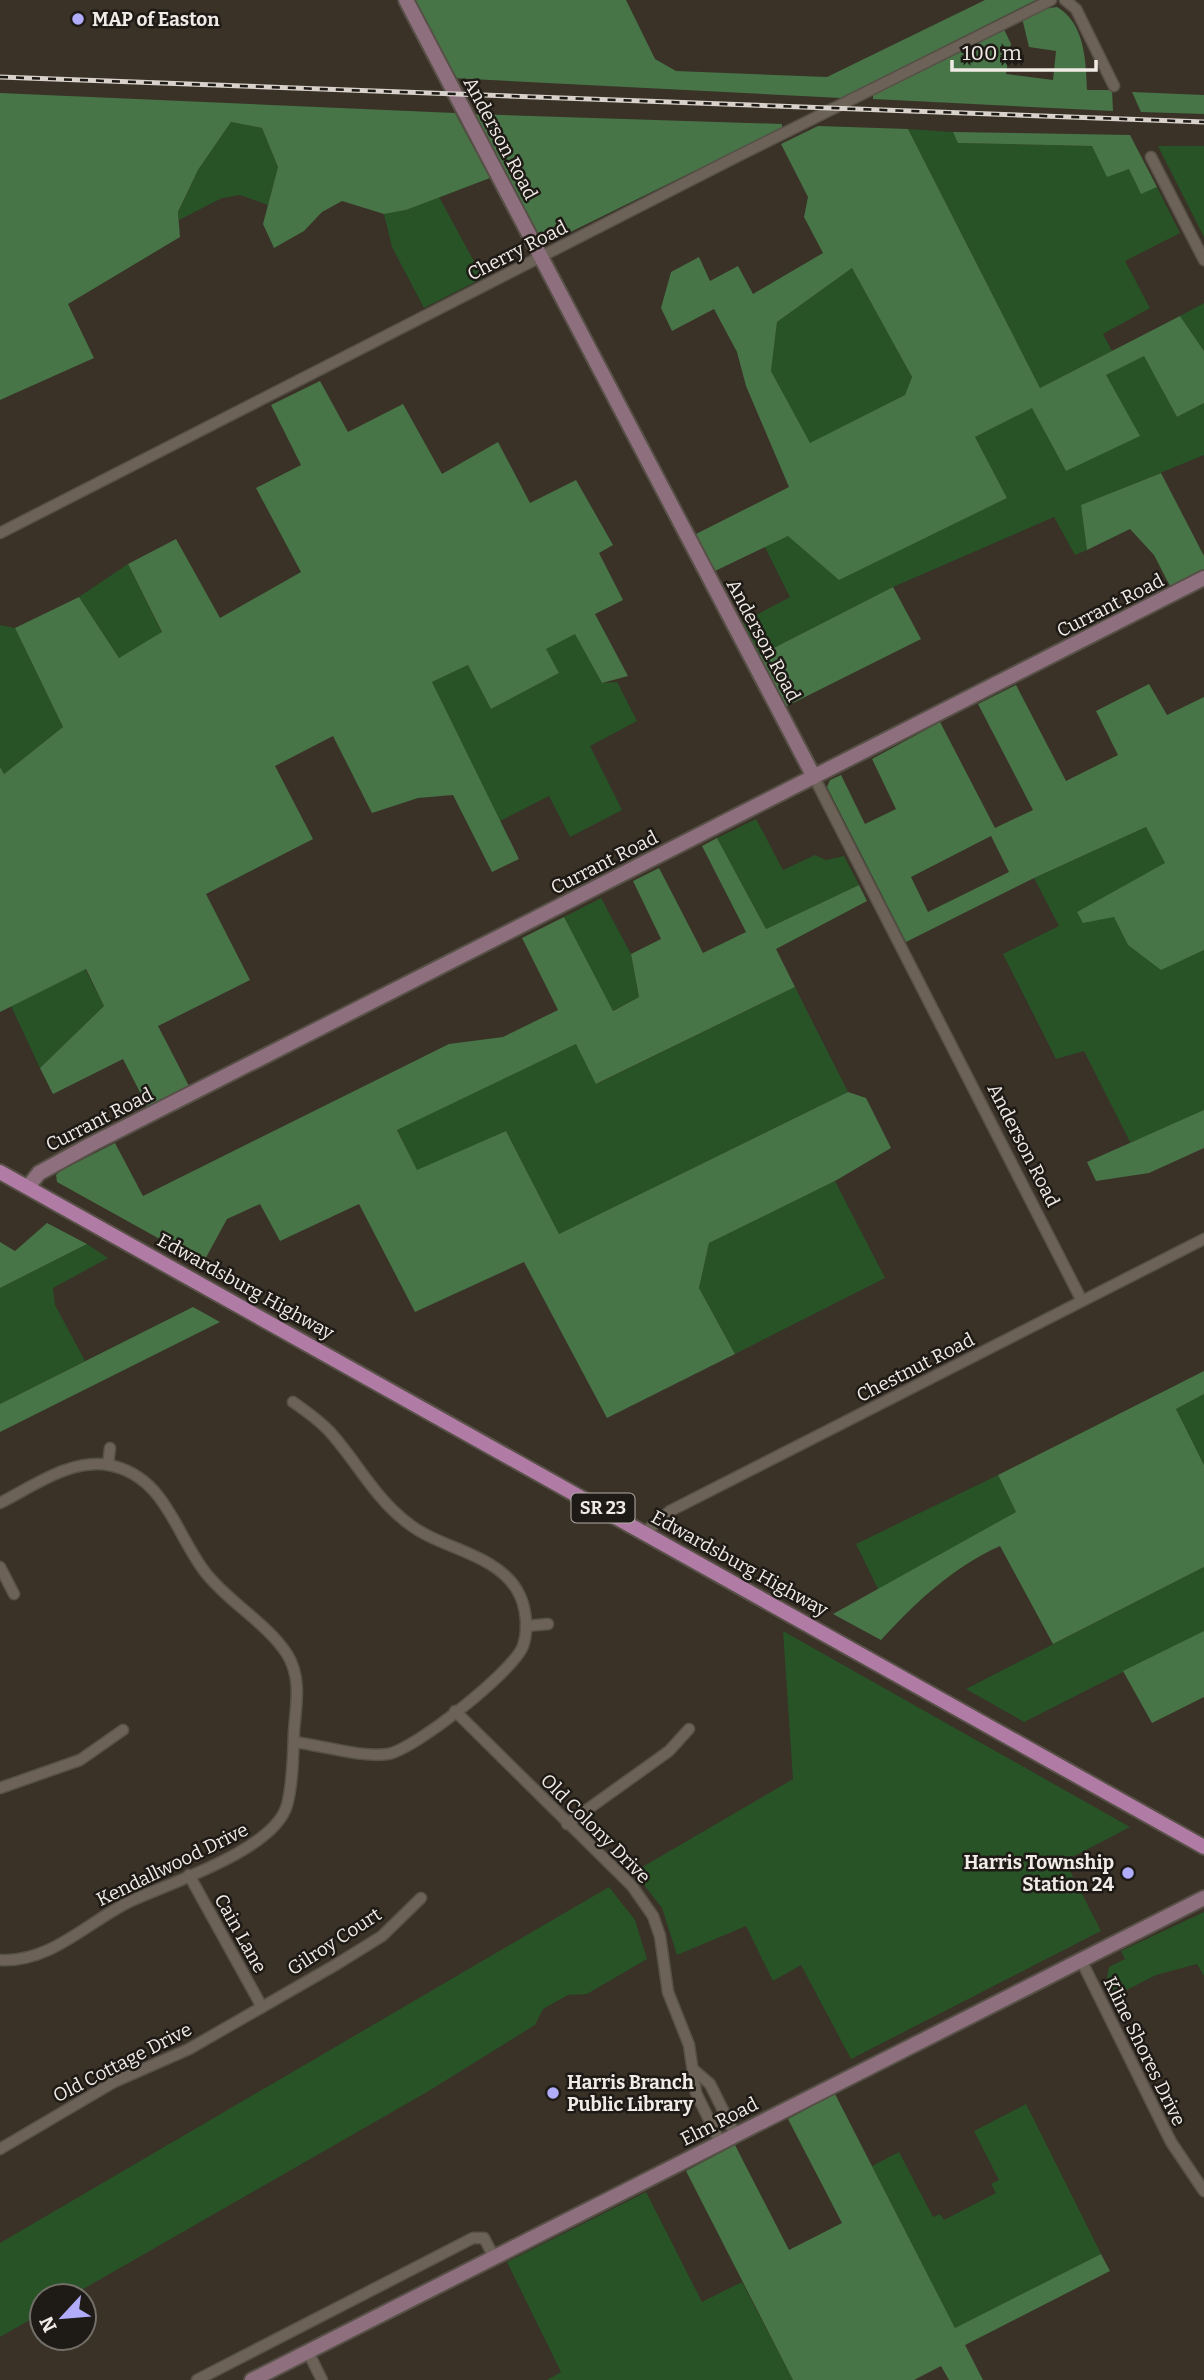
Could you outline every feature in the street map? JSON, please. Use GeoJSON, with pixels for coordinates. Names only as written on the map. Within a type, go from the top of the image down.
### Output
{"type":"FeatureCollection","features":[{"type":"Feature","properties":{"kind":"main road","name":"Edwardsburg Highway"},"geometry":{"type":"LineString","coordinates":[[0,1172],[1204,1847]]}},
{"type":"Feature","properties":{"kind":"street","name":"Anderson Road"},"geometry":{"type":"LineString","coordinates":[[406,0],[814,777],[1082,1301]]}},
{"type":"Feature","properties":{"kind":"street","name":"Cherry Road"},"geometry":{"type":"LineString","coordinates":[[0,533],[1052,0]]}},
{"type":"Feature","properties":{"kind":"street"},"geometry":{"type":"LineString","coordinates":[[1065,0],[1076,9],[1114,86]]}},
{"type":"Feature","properties":{"kind":"street"},"geometry":{"type":"LineString","coordinates":[[1151,157],[1204,260]]}},
{"type":"Feature","properties":{"kind":"street","name":"Currant Road"},"geometry":{"type":"LineString","coordinates":[[28,1187],[39,1173],[90,1144],[1204,578]]}},
{"type":"Feature","properties":{"kind":"street","name":"Chestnut Road"},"geometry":{"type":"LineString","coordinates":[[646,1532],[670,1511],[1204,1239]]}},
{"type":"Feature","properties":{"kind":"street"},"geometry":{"type":"LineString","coordinates":[[293,1402],[330,1432],[376,1493],[411,1527],[490,1565],[507,1577],[517,1591],[526,1626],[523,1644],[515,1661],[414,1742],[390,1754],[373,1755],[293,1742]]}},
{"type":"Feature","properties":{"kind":"street"},"geometry":{"type":"LineString","coordinates":[[0,1503],[67,1470],[108,1465],[110,1448]]}},
{"type":"Feature","properties":{"kind":"street","name":"Kendallwood Drive"},"geometry":{"type":"LineString","coordinates":[[0,1960],[30,1957],[53,1948],[107,1913],[246,1849],[272,1831],[287,1805],[298,1686],[287,1654],[203,1570],[160,1497],[127,1472],[108,1465]]}},
{"type":"Feature","properties":{"kind":"street"},"geometry":{"type":"LineString","coordinates":[[0,1567],[14,1594]]}},
{"type":"Feature","properties":{"kind":"street"},"geometry":{"type":"LineString","coordinates":[[526,1626],[548,1624]]}},
{"type":"Feature","properties":{"kind":"street","name":"Old Colony Drive"},"geometry":{"type":"LineString","coordinates":[[455,1711],[632,1886],[653,1916],[665,1955],[668,1992],[689,2045],[695,2071],[696,2093],[720,2142]]}},
{"type":"Feature","properties":{"kind":"street"},"geometry":{"type":"LineString","coordinates":[[567,1824],[669,1751],[689,1729]]}},
{"type":"Feature","properties":{"kind":"street"},"geometry":{"type":"LineString","coordinates":[[0,1787],[80,1760],[123,1730]]}},
{"type":"Feature","properties":{"kind":"street","name":"Cain Lane"},"geometry":{"type":"LineString","coordinates":[[189,1875],[262,2007]]}},
{"type":"Feature","properties":{"kind":"street","name":"Gilroy Court"},"geometry":{"type":"LineString","coordinates":[[262,2007],[382,1936],[421,1898]]}},
{"type":"Feature","properties":{"kind":"street","name":"Elm Road"},"geometry":{"type":"LineString","coordinates":[[252,2380],[1204,1898]]}},
{"type":"Feature","properties":{"kind":"street","name":"Kline Shores Drive"},"geometry":{"type":"LineString","coordinates":[[1081,1960],[1171,2143],[1204,2190]]}},
{"type":"Feature","properties":{"kind":"street","name":"Old Cottage Drive"},"geometry":{"type":"LineString","coordinates":[[0,2149],[114,2082],[189,2049],[262,2007]]}},
{"type":"Feature","properties":{"kind":"street","name":"Old Colony Drive"},"geometry":{"type":"LineString","coordinates":[[695,2071],[710,2084],[735,2134]]}},
{"type":"Feature","properties":{"kind":"street"},"geometry":{"type":"LineString","coordinates":[[197,2380],[473,2238],[484,2238],[494,2257]]}},
{"type":"Feature","properties":{"kind":"street"},"geometry":{"type":"LineString","coordinates":[[308,2352],[323,2380]]}},
{"type":"Feature","properties":{"kind":"green space"},"geometry":{"type":"Polygon","coordinates":[[[413,0],[626,0],[655,59],[676,71],[827,77],[985,0],[1036,0],[841,98],[452,78],[413,0]]]}},
{"type":"Feature","properties":{"kind":"green space"},"geometry":{"type":"Polygon","coordinates":[[[1057,7],[1066,14],[1079,33],[1087,90],[1112,90],[1113,111],[873,99],[873,94],[1003,27],[1011,44],[1006,74],[1053,80],[1056,51],[1029,47],[1022,18],[1043,9],[1057,7]]]}},
{"type":"Feature","properties":{"kind":"green space"},"geometry":{"type":"Polygon","coordinates":[[[1132,92],[1204,95],[1204,114],[1141,112],[1132,92]]]}},
{"type":"Feature","properties":{"kind":"green space"},"geometry":{"type":"Polygon","coordinates":[[[0,93],[455,113],[490,178],[406,210],[384,214],[342,201],[322,212],[304,231],[274,248],[263,224],[278,167],[262,128],[231,122],[198,170],[178,212],[180,237],[68,304],[94,358],[0,400],[0,93]]]}},
{"type":"Feature","properties":{"kind":"green space"},"geometry":{"type":"Polygon","coordinates":[[[473,114],[782,124],[782,128],[544,245],[537,238],[473,114]]]}},
{"type":"Feature","properties":{"kind":"green space"},"geometry":{"type":"Polygon","coordinates":[[[231,122],[262,128],[278,167],[268,205],[240,195],[222,198],[179,220],[178,213],[198,170],[231,122]]]}},
{"type":"Feature","properties":{"kind":"green space"},"geometry":{"type":"Polygon","coordinates":[[[818,126],[908,129],[1040,388],[1180,316],[1204,351],[1204,403],[1177,417],[1144,356],[1106,375],[1140,436],[1066,471],[1032,408],[975,437],[1007,498],[839,580],[788,536],[715,571],[696,534],[789,487],[746,386],[737,352],[714,309],[672,331],[661,308],[671,272],[699,257],[710,281],[738,266],[753,294],[823,253],[804,217],[808,197],[781,144],[818,126]],[[852,268],[777,322],[771,371],[810,443],[905,395],[912,377],[852,268]]]}},
{"type":"Feature","properties":{"kind":"green space"},"geometry":{"type":"Polygon","coordinates":[[[908,129],[953,132],[959,143],[1092,146],[1129,168],[1141,193],[1157,187],[1180,233],[1125,261],[1150,308],[1103,334],[1112,351],[1040,388],[908,129]]]}},
{"type":"Feature","properties":{"kind":"green space"},"geometry":{"type":"Polygon","coordinates":[[[953,132],[1130,135],[1157,187],[1141,194],[1129,169],[1107,177],[1092,146],[958,143],[953,132]]]}},
{"type":"Feature","properties":{"kind":"green space"},"geometry":{"type":"Polygon","coordinates":[[[1158,146],[1204,146],[1204,237],[1158,146]]]}},
{"type":"Feature","properties":{"kind":"green space"},"geometry":{"type":"Polygon","coordinates":[[[439,197],[483,278],[424,308],[392,247],[384,214],[406,210],[439,197]]]}},
{"type":"Feature","properties":{"kind":"green space"},"geometry":{"type":"Polygon","coordinates":[[[852,268],[912,377],[905,395],[810,444],[771,371],[777,322],[852,268]]]}},
{"type":"Feature","properties":{"kind":"green space"},"geometry":{"type":"Polygon","coordinates":[[[1204,303],[1204,351],[1180,316],[1204,303]]]}},
{"type":"Feature","properties":{"kind":"green space"},"geometry":{"type":"Polygon","coordinates":[[[1144,355],[1177,417],[1204,403],[1204,455],[1082,505],[1087,550],[1075,555],[1054,517],[893,587],[758,656],[740,624],[790,597],[765,547],[788,535],[839,579],[1007,498],[975,437],[1032,407],[1066,471],[1106,375],[1144,355]]]}},
{"type":"Feature","properties":{"kind":"green space"},"geometry":{"type":"Polygon","coordinates":[[[320,381],[348,432],[403,404],[442,474],[498,442],[530,503],[576,480],[613,545],[599,553],[623,600],[595,614],[628,676],[602,683],[575,634],[546,649],[559,673],[491,709],[468,665],[432,682],[519,859],[492,872],[453,795],[418,798],[372,813],[333,736],[275,766],[313,839],[206,894],[250,980],[158,1026],[189,1086],[148,1108],[123,1059],[53,1094],[40,1068],[104,1006],[86,969],[0,1012],[0,767],[4,774],[63,727],[15,628],[79,597],[119,658],[162,632],[128,564],[176,539],[220,618],[301,572],[256,488],[301,465],[271,405],[320,381]]]}},
{"type":"Feature","properties":{"kind":"green space"},"geometry":{"type":"Polygon","coordinates":[[[1161,473],[1204,556],[1204,569],[1170,586],[1154,555],[1130,529],[1087,550],[1081,505],[1161,473]]]}},
{"type":"Feature","properties":{"kind":"green space"},"geometry":{"type":"Polygon","coordinates":[[[128,564],[162,633],[119,658],[79,597],[128,564]]]}},
{"type":"Feature","properties":{"kind":"green space"},"geometry":{"type":"Polygon","coordinates":[[[893,587],[921,639],[785,707],[758,656],[893,587]]]}},
{"type":"Feature","properties":{"kind":"green space"},"geometry":{"type":"Polygon","coordinates":[[[0,625],[15,628],[63,727],[4,774],[0,767],[0,625]]]}},
{"type":"Feature","properties":{"kind":"green space"},"geometry":{"type":"Polygon","coordinates":[[[575,633],[602,683],[617,682],[637,721],[590,746],[622,810],[570,837],[549,796],[500,821],[432,682],[468,665],[491,709],[559,673],[545,649],[575,633]]]}},
{"type":"Feature","properties":{"kind":"green space"},"geometry":{"type":"Polygon","coordinates":[[[1149,684],[1167,715],[1204,697],[1204,950],[1161,970],[1128,945],[1114,917],[1083,923],[1077,912],[1165,863],[1146,827],[1034,878],[906,942],[827,787],[830,780],[841,775],[865,824],[896,809],[872,759],[940,722],[995,828],[1033,810],[978,704],[1016,685],[1066,781],[1118,755],[1096,711],[1149,684]],[[991,836],[911,877],[928,912],[1009,872],[991,836]]]}},
{"type":"Feature","properties":{"kind":"green space"},"geometry":{"type":"Polygon","coordinates":[[[756,819],[783,870],[815,855],[826,860],[844,856],[859,885],[766,929],[717,838],[756,819]]]}},
{"type":"Feature","properties":{"kind":"green space"},"geometry":{"type":"Polygon","coordinates":[[[1146,827],[1165,863],[1083,923],[1114,916],[1128,945],[1161,969],[1204,950],[1204,1110],[1157,1133],[1130,1142],[1084,1051],[1056,1059],[1003,954],[1059,926],[1034,878],[1146,827]]]}},
{"type":"Feature","properties":{"kind":"green space"},"geometry":{"type":"Polygon","coordinates":[[[717,838],[766,929],[859,885],[867,901],[776,949],[795,987],[596,1084],[576,1044],[397,1130],[417,1170],[506,1131],[559,1234],[848,1092],[866,1098],[891,1148],[835,1181],[709,1243],[699,1288],[735,1354],[607,1418],[524,1262],[415,1312],[359,1204],[280,1241],[260,1204],[227,1219],[203,1263],[57,1182],[56,1175],[60,1171],[115,1143],[143,1196],[449,1044],[503,1037],[558,1010],[522,938],[564,917],[613,1011],[639,997],[631,954],[661,939],[633,881],[659,868],[703,953],[746,932],[702,846],[717,838]]]}},
{"type":"Feature","properties":{"kind":"green space"},"geometry":{"type":"Polygon","coordinates":[[[601,898],[631,954],[639,997],[612,1011],[564,917],[601,898]]]}},
{"type":"Feature","properties":{"kind":"green space"},"geometry":{"type":"Polygon","coordinates":[[[85,969],[104,1006],[40,1068],[11,1006],[85,969]]]}},
{"type":"Feature","properties":{"kind":"green space"},"geometry":{"type":"Polygon","coordinates":[[[795,987],[848,1092],[559,1234],[506,1131],[417,1171],[397,1129],[576,1044],[597,1084],[795,987]]]}},
{"type":"Feature","properties":{"kind":"green space"},"geometry":{"type":"Polygon","coordinates":[[[1204,1110],[1204,1148],[1149,1173],[1096,1181],[1087,1162],[1204,1110]]]}},
{"type":"Feature","properties":{"kind":"green space"},"geometry":{"type":"Polygon","coordinates":[[[835,1181],[885,1278],[735,1354],[699,1288],[709,1243],[835,1181]]]}},
{"type":"Feature","properties":{"kind":"green space"},"geometry":{"type":"Polygon","coordinates":[[[47,1223],[87,1244],[0,1288],[0,1242],[15,1251],[47,1223]]]}},
{"type":"Feature","properties":{"kind":"green space"},"geometry":{"type":"Polygon","coordinates":[[[87,1244],[108,1258],[53,1288],[55,1305],[85,1361],[0,1404],[0,1288],[87,1244]]]}},
{"type":"Feature","properties":{"kind":"green space"},"geometry":{"type":"Polygon","coordinates":[[[193,1307],[220,1322],[0,1432],[0,1404],[193,1307]]]}},
{"type":"Feature","properties":{"kind":"green space"},"geometry":{"type":"Polygon","coordinates":[[[1204,1371],[1204,1394],[1176,1409],[1204,1465],[1204,1567],[1053,1644],[1000,1546],[951,1575],[908,1612],[881,1640],[833,1614],[1016,1512],[998,1475],[1204,1371]]]}},
{"type":"Feature","properties":{"kind":"green space"},"geometry":{"type":"Polygon","coordinates":[[[1204,1394],[1204,1465],[1176,1409],[1204,1394]]]}},
{"type":"Feature","properties":{"kind":"green space"},"geometry":{"type":"Polygon","coordinates":[[[998,1475],[1016,1512],[879,1591],[856,1544],[998,1475]]]}},
{"type":"Feature","properties":{"kind":"green space"},"geometry":{"type":"Polygon","coordinates":[[[1204,1567],[1204,1631],[1024,1722],[966,1689],[1204,1567]]]}},
{"type":"Feature","properties":{"kind":"green space"},"geometry":{"type":"Polygon","coordinates":[[[783,1631],[1130,1827],[1065,1861],[1101,1931],[851,2059],[801,1965],[773,1981],[746,1926],[677,1955],[662,1908],[634,1872],[793,1779],[783,1631]]]}},
{"type":"Feature","properties":{"kind":"green space"},"geometry":{"type":"Polygon","coordinates":[[[1204,1631],[1204,1697],[1152,1723],[1123,1671],[1204,1631]]]}},
{"type":"Feature","properties":{"kind":"green space"},"geometry":{"type":"Polygon","coordinates":[[[609,1887],[635,1920],[647,1959],[587,1994],[568,1995],[543,2009],[535,2025],[427,2092],[95,2282],[28,2282],[28,2321],[0,2337],[0,2243],[609,1887]]]}},
{"type":"Feature","properties":{"kind":"green space"},"geometry":{"type":"Polygon","coordinates":[[[1204,1912],[1204,1976],[1197,1964],[1156,1975],[1115,1996],[1107,1978],[1109,1967],[1125,1959],[1121,1951],[1204,1912]]]}},
{"type":"Feature","properties":{"kind":"green space"},"geometry":{"type":"Polygon","coordinates":[[[835,2094],[955,2328],[1101,2254],[1110,2271],[965,2345],[983,2380],[949,2380],[941,2366],[914,2380],[793,2380],[686,2171],[735,2145],[789,2250],[842,2223],[788,2119],[835,2094]]]}},
{"type":"Feature","properties":{"kind":"green space"},"geometry":{"type":"Polygon","coordinates":[[[1026,2104],[1101,2254],[955,2328],[872,2166],[899,2152],[933,2217],[940,2214],[944,2220],[996,2193],[991,2184],[999,2180],[974,2131],[1026,2104]]]}},
{"type":"Feature","properties":{"kind":"green space"},"geometry":{"type":"Polygon","coordinates":[[[646,2192],[702,2302],[742,2282],[793,2380],[547,2380],[561,2372],[507,2262],[646,2192]]]}},
{"type":"Feature","properties":{"kind":"railway"},"geometry":{"type":"LineString","coordinates":[[0,77],[1204,122]]}},
{"type":"Feature","properties":{"kind":"place","name":"MAP of Easton"},"geometry":{"type":"Point","coordinates":[78,19]}},
{"type":"Feature","properties":{"kind":"place","name":"Harris Township Station 24"},"geometry":{"type":"Point","coordinates":[1128,1873]}},
{"type":"Feature","properties":{"kind":"place","name":"Harris Branch Public Library"},"geometry":{"type":"Point","coordinates":[553,2093]}}]}
